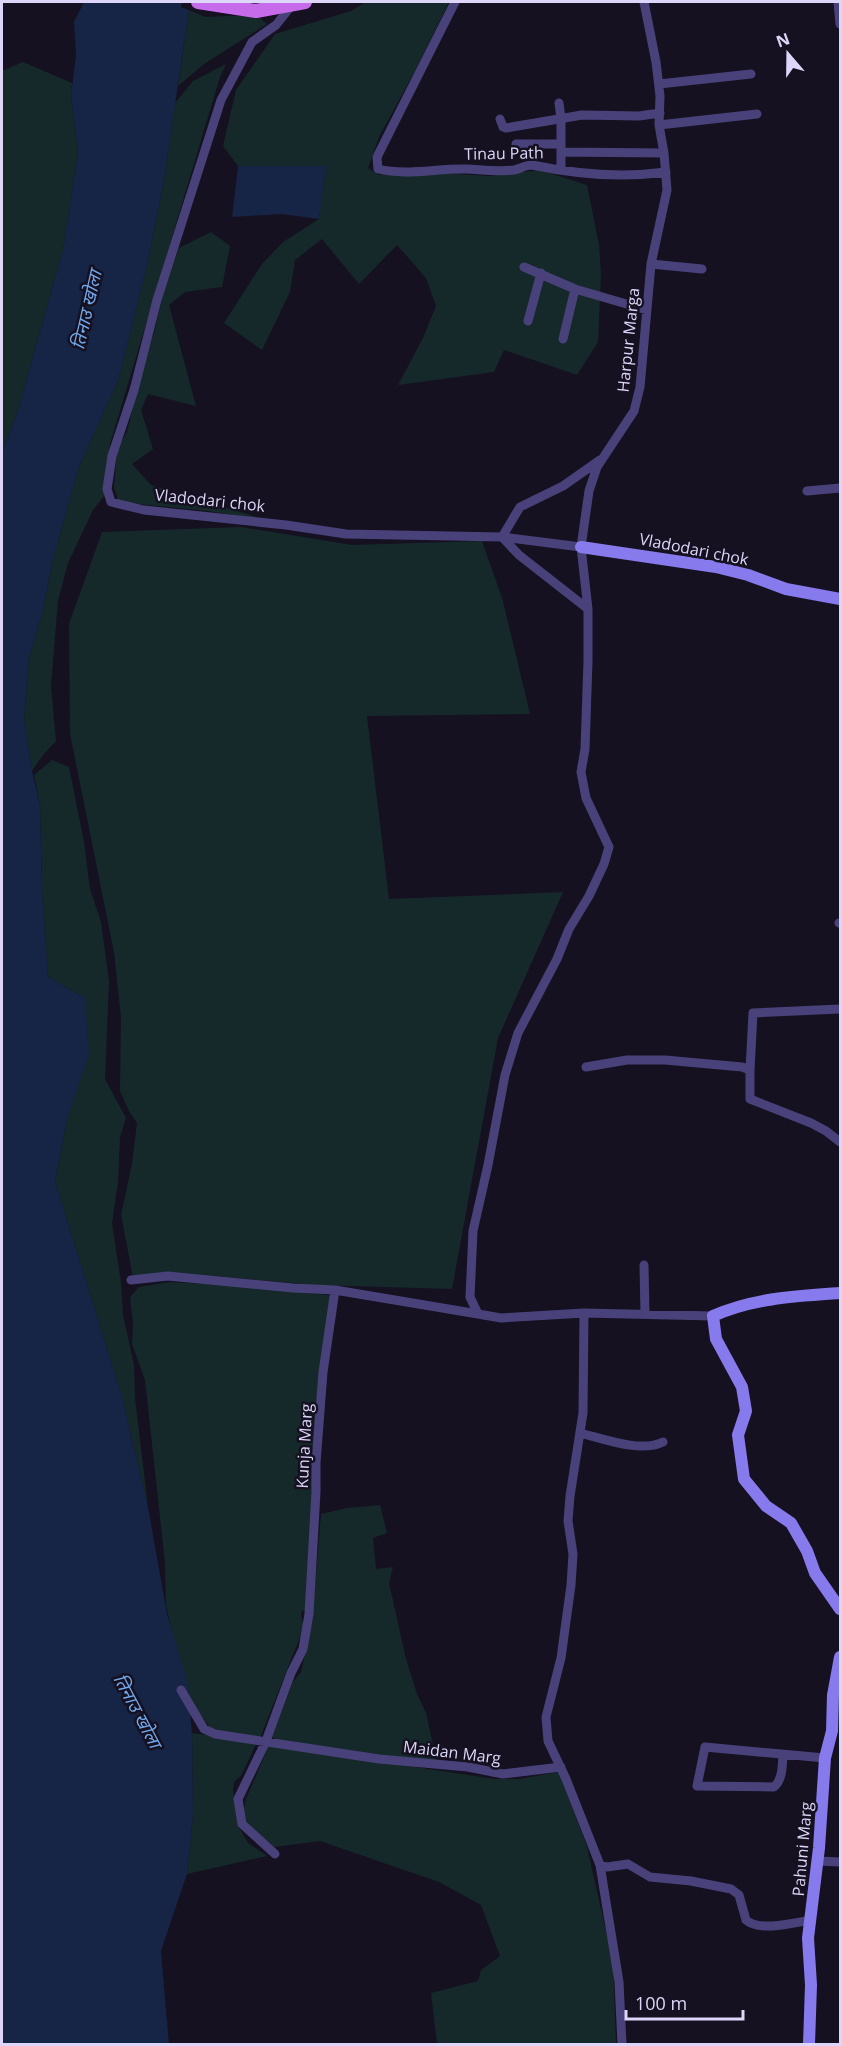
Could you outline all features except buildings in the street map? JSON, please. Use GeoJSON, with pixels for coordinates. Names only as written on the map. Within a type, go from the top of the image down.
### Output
{"type":"FeatureCollection","features":[{"type":"Feature","properties":{"kind":"main road"},"geometry":{"type":"LineString","coordinates":[[198,2],[256,11],[296,3]]}},
{"type":"Feature","properties":{"kind":"street","name":"Tinau Path"},"geometry":{"type":"LineString","coordinates":[[455,2],[376,157],[378,169],[401,171],[469,169],[482,172],[518,170],[526,165],[532,165],[569,172],[613,175],[666,172]]}},
{"type":"Feature","properties":{"kind":"street","name":"Harpur Marga"},"geometry":{"type":"LineString","coordinates":[[478,1314],[470,1297],[472,1231],[488,1165],[505,1075],[518,1033],[557,959],[569,929],[589,896],[609,847],[583,788],[581,772],[587,709],[588,609],[581,547],[589,491],[597,467],[634,411],[641,377],[651,264],[667,190],[664,153],[658,125],[659,84],[644,2]]}},
{"type":"Feature","properties":{"kind":"street"},"geometry":{"type":"LineString","coordinates":[[838,2],[840,24]]}},
{"type":"Feature","properties":{"kind":"street","name":"Vladodari chok"},"geometry":{"type":"LineString","coordinates":[[296,3],[276,25],[252,42],[221,100],[160,289],[134,390],[112,456],[107,489],[111,502],[144,510],[286,525],[346,534],[502,537],[581,547],[716,567],[748,574],[786,589],[840,599]]}},
{"type":"Feature","properties":{"kind":"street"},"geometry":{"type":"LineString","coordinates":[[659,84],[751,74]]}},
{"type":"Feature","properties":{"kind":"street"},"geometry":{"type":"LineString","coordinates":[[559,103],[561,169]]}},
{"type":"Feature","properties":{"kind":"street","name":"Tinau Path"},"geometry":{"type":"LineString","coordinates":[[500,119],[503,127],[506,128],[582,115],[639,116],[660,113]]}},
{"type":"Feature","properties":{"kind":"street"},"geometry":{"type":"LineString","coordinates":[[658,125],[757,114]]}},
{"type":"Feature","properties":{"kind":"street","name":"Tinau Path"},"geometry":{"type":"LineString","coordinates":[[516,144],[664,153]]}},
{"type":"Feature","properties":{"kind":"street"},"geometry":{"type":"LineString","coordinates":[[651,264],[702,269]]}},
{"type":"Feature","properties":{"kind":"street"},"geometry":{"type":"LineString","coordinates":[[524,267],[575,289],[647,310]]}},
{"type":"Feature","properties":{"kind":"street"},"geometry":{"type":"LineString","coordinates":[[528,321],[541,273]]}},
{"type":"Feature","properties":{"kind":"street"},"geometry":{"type":"LineString","coordinates":[[563,339],[575,289]]}},
{"type":"Feature","properties":{"kind":"street"},"geometry":{"type":"LineString","coordinates":[[588,609],[519,555],[502,537],[520,507],[563,486],[603,457]]}},
{"type":"Feature","properties":{"kind":"street"},"geometry":{"type":"LineString","coordinates":[[807,491],[840,488]]}},
{"type":"Feature","properties":{"kind":"street"},"geometry":{"type":"LineString","coordinates":[[840,1009],[753,1013],[750,1070],[750,1099],[811,1123],[840,1142]]}},
{"type":"Feature","properties":{"kind":"street"},"geometry":{"type":"LineString","coordinates":[[586,1067],[627,1060],[665,1060],[742,1067],[750,1070]]}},
{"type":"Feature","properties":{"kind":"street"},"geometry":{"type":"LineString","coordinates":[[644,1265],[645,1313]]}},
{"type":"Feature","properties":{"kind":"street"},"geometry":{"type":"LineString","coordinates":[[131,1280],[168,1276],[335,1290],[501,1318],[584,1313],[713,1316],[734,1307],[761,1301],[840,1293]]}},
{"type":"Feature","properties":{"kind":"street","name":"Kunja Marg"},"geometry":{"type":"LineString","coordinates":[[266,1741],[291,1673],[303,1649],[309,1614],[323,1372],[335,1290]]}},
{"type":"Feature","properties":{"kind":"street"},"geometry":{"type":"LineString","coordinates":[[584,1313],[584,1392],[568,1521],[573,1554],[566,1629],[546,1718],[548,1741],[561,1767],[600,1865],[619,1982],[622,2044]]}},
{"type":"Feature","properties":{"kind":"street"},"geometry":{"type":"LineString","coordinates":[[713,1316],[716,1339],[742,1387],[746,1411],[738,1435],[744,1479],[766,1506],[790,1523],[807,1551],[815,1573],[840,1609]]}},
{"type":"Feature","properties":{"kind":"street"},"geometry":{"type":"LineString","coordinates":[[580,1433],[640,1446],[652,1447],[663,1442]]}},
{"type":"Feature","properties":{"kind":"street","name":"Pahuni Marg"},"geometry":{"type":"LineString","coordinates":[[809,2044],[808,2024],[812,1985],[808,1938],[818,1861],[825,1758],[832,1731],[833,1695],[840,1657]]}},
{"type":"Feature","properties":{"kind":"street"},"geometry":{"type":"LineString","coordinates":[[181,1690],[204,1730],[215,1734],[266,1741],[238,1799],[242,1824],[275,1854]]}},
{"type":"Feature","properties":{"kind":"street","name":"Maidan Marg"},"geometry":{"type":"LineString","coordinates":[[266,1741],[341,1753],[503,1773],[561,1767]]}},
{"type":"Feature","properties":{"kind":"street"},"geometry":{"type":"LineString","coordinates":[[783,1755],[779,1783],[774,1787],[697,1786],[705,1747],[825,1758]]}},
{"type":"Feature","properties":{"kind":"street"},"geometry":{"type":"LineString","coordinates":[[818,1861],[840,1862]]}},
{"type":"Feature","properties":{"kind":"street"},"geometry":{"type":"LineString","coordinates":[[600,1865],[608,1867],[628,1864],[650,1877],[691,1881],[731,1889],[739,1895],[746,1920],[754,1924],[785,1924],[811,1920]]}},
{"type":"Feature","properties":{"kind":"green space"},"geometry":{"type":"Polygon","coordinates":[[[366,2],[449,2],[379,137],[368,168],[379,175],[441,173],[490,176],[540,170],[587,185],[599,245],[601,274],[598,342],[577,375],[504,350],[494,372],[398,385],[423,338],[436,306],[426,278],[397,245],[359,284],[322,239],[295,260],[290,292],[262,350],[224,323],[262,264],[283,242],[319,219],[325,168],[238,166],[223,146],[236,90],[275,34],[351,11],[366,2]]]}},
{"type":"Feature","properties":{"kind":"green space"},"geometry":{"type":"Polygon","coordinates":[[[189,10],[205,17],[256,15],[267,24],[204,64],[178,86],[189,10]]]}},
{"type":"Feature","properties":{"kind":"green space"},"geometry":{"type":"Polygon","coordinates":[[[23,62],[72,83],[71,95],[78,153],[63,250],[18,410],[2,453],[2,71],[23,62]]]}},
{"type":"Feature","properties":{"kind":"green space"},"geometry":{"type":"Polygon","coordinates":[[[226,64],[220,77],[110,444],[104,496],[93,510],[68,563],[58,600],[51,686],[56,741],[32,771],[24,719],[29,658],[79,466],[118,381],[147,265],[163,186],[175,103],[193,81],[226,64]]]}},
{"type":"Feature","properties":{"kind":"green space"},"geometry":{"type":"Polygon","coordinates":[[[211,232],[230,246],[222,287],[185,292],[169,305],[196,406],[148,394],[141,410],[153,449],[132,464],[151,485],[270,521],[208,511],[119,502],[114,488],[117,449],[127,432],[163,294],[179,248],[211,232]]]}},
{"type":"Feature","properties":{"kind":"green space"},"geometry":{"type":"Polygon","coordinates":[[[241,527],[352,545],[482,541],[503,601],[530,714],[367,716],[389,899],[563,892],[498,1038],[452,1289],[315,1285],[172,1272],[133,1277],[121,1215],[132,1164],[137,1123],[120,1091],[121,1018],[114,952],[70,734],[69,624],[102,532],[241,527]]]}},
{"type":"Feature","properties":{"kind":"green space"},"geometry":{"type":"Polygon","coordinates":[[[52,760],[69,767],[84,842],[90,889],[101,922],[109,981],[105,1079],[126,1118],[120,1137],[118,1182],[112,1223],[121,1283],[123,1315],[134,1365],[135,1398],[148,1507],[122,1397],[55,1181],[67,1119],[85,998],[48,977],[42,891],[40,804],[34,775],[52,760]]]}},
{"type":"Feature","properties":{"kind":"green space"},"geometry":{"type":"Polygon","coordinates":[[[169,1282],[337,1296],[321,1368],[306,1612],[302,1610],[301,1616],[304,1627],[260,1738],[212,1730],[186,1695],[166,1605],[165,1563],[145,1380],[132,1344],[133,1323],[130,1297],[139,1287],[169,1282]]]}},
{"type":"Feature","properties":{"kind":"green space"},"geometry":{"type":"Polygon","coordinates":[[[380,1505],[387,1533],[373,1538],[376,1569],[393,1567],[389,1583],[406,1659],[417,1694],[426,1713],[437,1763],[368,1756],[272,1738],[293,1682],[301,1672],[312,1623],[321,1514],[347,1508],[380,1505]]]}},
{"type":"Feature","properties":{"kind":"green space"},"geometry":{"type":"Polygon","coordinates":[[[192,1733],[244,1740],[256,1744],[241,1776],[234,1782],[233,1789],[238,1826],[248,1843],[267,1856],[187,1874],[193,1816],[192,1733]]]}},
{"type":"Feature","properties":{"kind":"green space"},"geometry":{"type":"Polygon","coordinates":[[[269,1745],[495,1779],[519,1779],[559,1772],[587,1847],[613,1962],[616,2044],[437,2044],[431,1993],[478,1981],[481,1970],[500,1956],[481,1905],[439,1882],[320,1841],[274,1847],[248,1826],[243,1813],[246,1799],[269,1745]]]}},
{"type":"Feature","properties":{"kind":"water","name":"तिनाउ खोला"},"geometry":{"type":"Polygon","coordinates":[[[84,2],[182,2],[181,7],[189,10],[163,186],[147,265],[118,381],[79,466],[52,563],[42,614],[29,658],[24,719],[40,804],[42,891],[48,977],[85,998],[89,1054],[67,1119],[55,1181],[122,1397],[148,1507],[167,1614],[188,1683],[192,1733],[193,1816],[187,1874],[161,1951],[169,2044],[2,2044],[2,453],[18,410],[63,250],[78,153],[71,95],[76,55],[74,22],[84,2]]]}},
{"type":"Feature","properties":{"kind":"water"},"geometry":{"type":"Polygon","coordinates":[[[238,166],[326,166],[319,219],[281,214],[232,217],[238,166]]]}}]}
